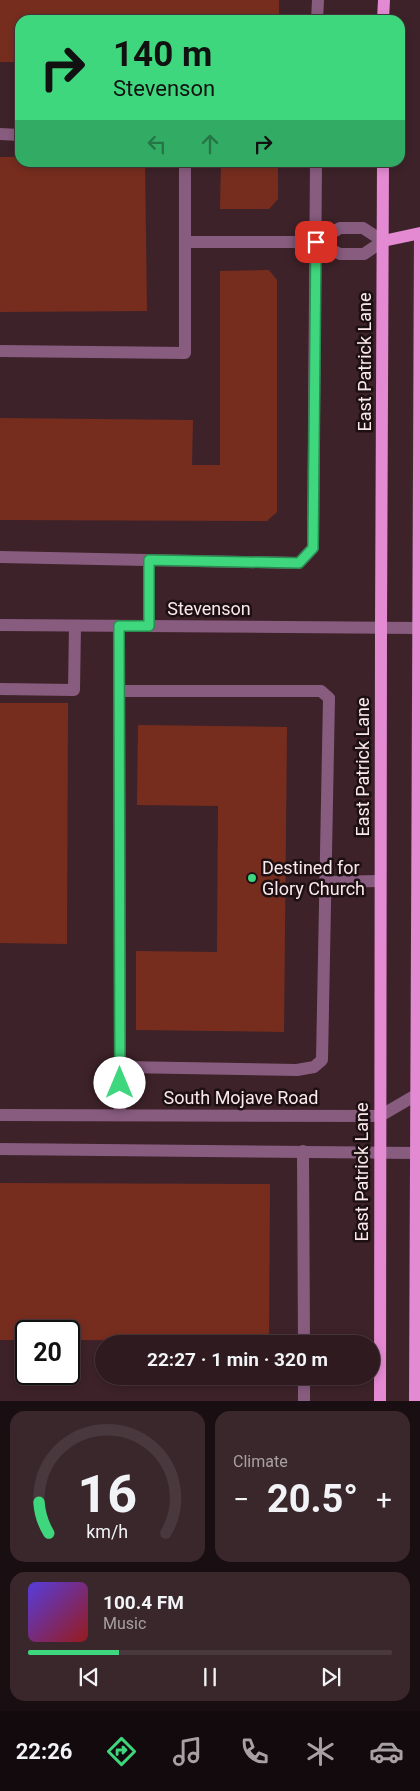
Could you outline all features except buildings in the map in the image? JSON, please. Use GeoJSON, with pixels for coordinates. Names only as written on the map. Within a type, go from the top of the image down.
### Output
{"type":"FeatureCollection","features":[{"type":"Feature","properties":{"kind":"main road"},"geometry":{"type":"LineString","coordinates":[[384,0],[384,15]]}},
{"type":"Feature","properties":{"kind":"main road","name":"East Patrick Lane"},"geometry":{"type":"LineString","coordinates":[[380,1401],[383,167]]}},
{"type":"Feature","properties":{"kind":"main road"},"geometry":{"type":"LineString","coordinates":[[383,241],[420,233]]}},
{"type":"Feature","properties":{"kind":"main road"},"geometry":{"type":"LineString","coordinates":[[415,1401],[418,1185],[415,1153],[418,1095],[420,238]]}},
{"type":"Feature","properties":{"kind":"street"},"geometry":{"type":"LineString","coordinates":[[318,0],[318,15]]}},
{"type":"Feature","properties":{"kind":"street"},"geometry":{"type":"LineString","coordinates":[[0,134],[15,135]]}},
{"type":"Feature","properties":{"kind":"street"},"geometry":{"type":"LineString","coordinates":[[0,351],[185,353],[185,167]]}},
{"type":"Feature","properties":{"kind":"street"},"geometry":{"type":"LineString","coordinates":[[0,557],[299,563],[313,548],[316,167]]}},
{"type":"Feature","properties":{"kind":"street"},"geometry":{"type":"LineString","coordinates":[[185,242],[316,242],[340,254],[364,254],[383,241],[364,228],[340,228],[316,242]]}},
{"type":"Feature","properties":{"kind":"street"},"geometry":{"type":"LineString","coordinates":[[149,560],[149,626]]}},
{"type":"Feature","properties":{"kind":"street","name":"Stevenson"},"geometry":{"type":"LineString","coordinates":[[0,625],[419,628]]}},
{"type":"Feature","properties":{"kind":"street"},"geometry":{"type":"LineString","coordinates":[[0,689],[74,690],[75,626]]}},
{"type":"Feature","properties":{"kind":"street"},"geometry":{"type":"LineString","coordinates":[[119,626],[120,1115]]}},
{"type":"Feature","properties":{"kind":"street"},"geometry":{"type":"LineString","coordinates":[[119,691],[321,691],[329,698],[322,1060],[314,1067],[297,1070],[120,1067]]}},
{"type":"Feature","properties":{"kind":"street"},"geometry":{"type":"LineString","coordinates":[[326,882],[380,881]]}},
{"type":"Feature","properties":{"kind":"street"},"geometry":{"type":"LineString","coordinates":[[380,1116],[418,1095]]}},
{"type":"Feature","properties":{"kind":"street","name":"South Mojave Road"},"geometry":{"type":"LineString","coordinates":[[0,1115],[380,1116]]}},
{"type":"Feature","properties":{"kind":"street"},"geometry":{"type":"LineString","coordinates":[[0,1149],[415,1153]]}},
{"type":"Feature","properties":{"kind":"street"},"geometry":{"type":"LineString","coordinates":[[303,1152],[304,1335]]}},
{"type":"Feature","properties":{"kind":"street"},"geometry":{"type":"LineString","coordinates":[[304,1385],[304,1401]]}},
{"type":"Feature","properties":{"kind":"place","name":"Destined for Glory Church"},"geometry":{"type":"Point","coordinates":[252,878]}},
{"type":"Feature","properties":{"kind":"route"},"geometry":{"type":"LineString","coordinates":[[120,1083],[119,626],[149,626],[149,560],[299,563],[313,548],[316,242]]}}]}
